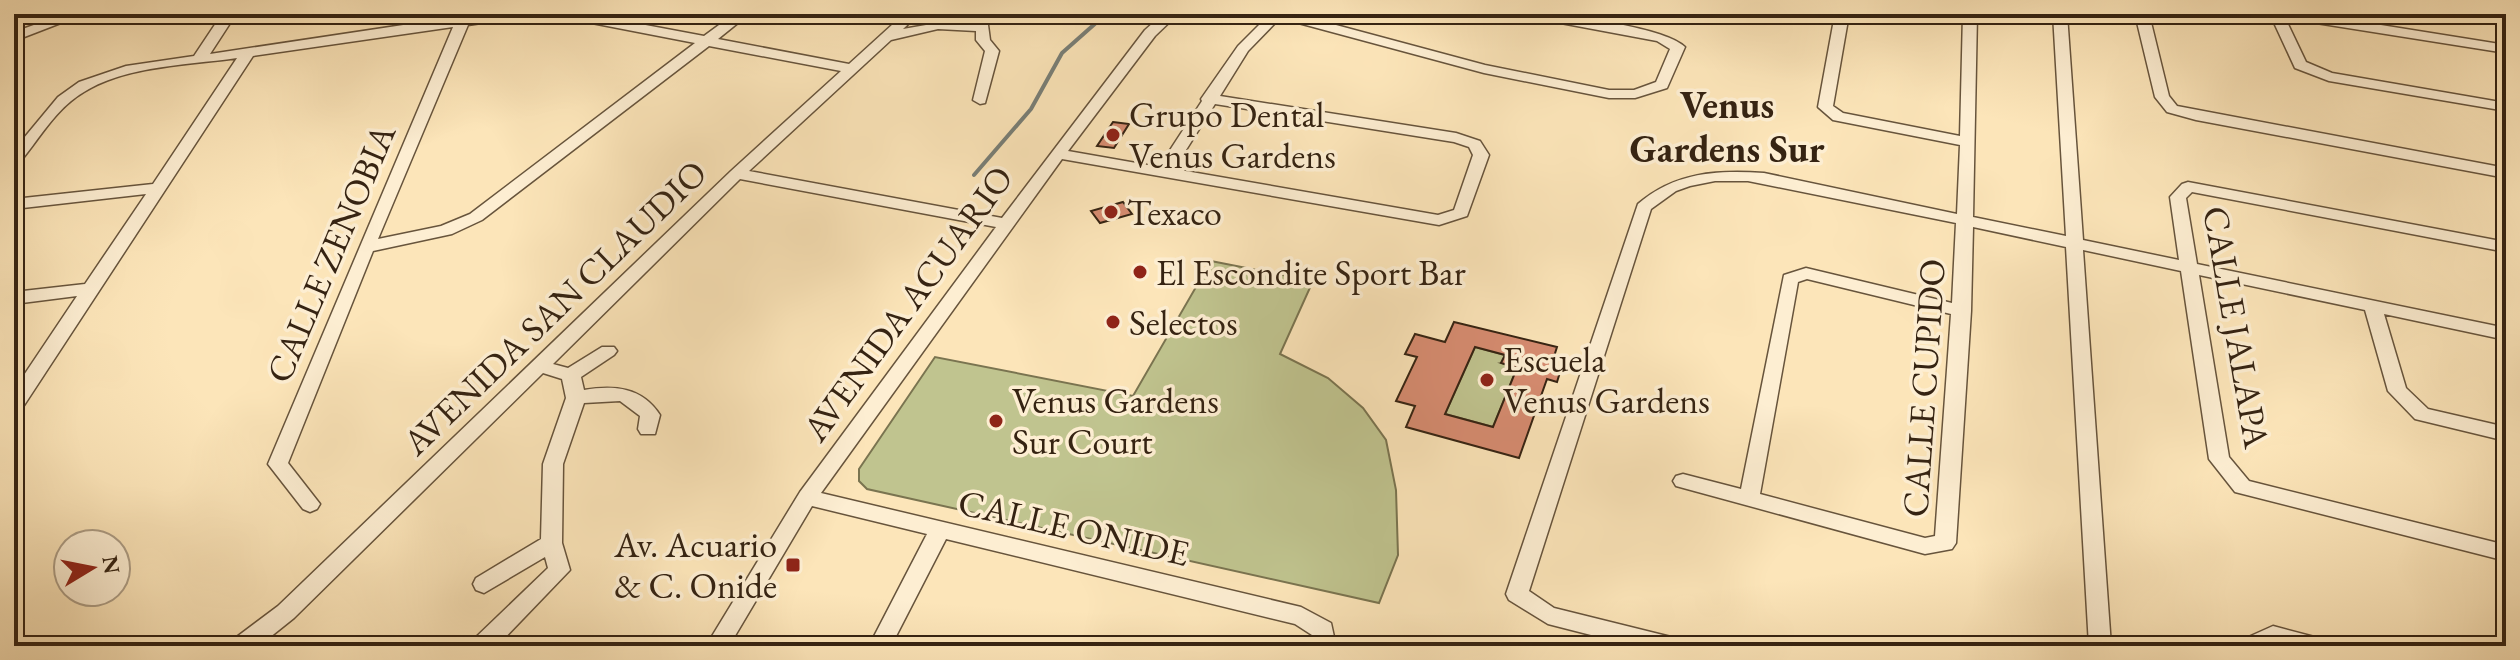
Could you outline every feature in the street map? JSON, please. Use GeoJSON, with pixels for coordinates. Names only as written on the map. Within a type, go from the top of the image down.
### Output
{"type":"FeatureCollection","features":[{"type":"Feature","properties":{"kind":"street"},"geometry":{"type":"LineString","coordinates":[[14,37],[77,14]]}},
{"type":"Feature","properties":{"kind":"street"},"geometry":{"type":"LineString","coordinates":[[200,58],[229,14]]}},
{"type":"Feature","properties":{"kind":"street"},"geometry":{"type":"LineString","coordinates":[[14,160],[63,100],[84,85],[126,70],[515,14]]}},
{"type":"Feature","properties":{"kind":"street"},"geometry":{"type":"LineString","coordinates":[[566,14],[852,69]]}},
{"type":"Feature","properties":{"kind":"street"},"geometry":{"type":"LineString","coordinates":[[366,247],[446,230],[476,217],[742,14]]}},
{"type":"Feature","properties":{"kind":"street"},"geometry":{"type":"LineString","coordinates":[[912,14],[928,21],[955,21],[968,14]]}},
{"type":"Feature","properties":{"kind":"street","name":"AVENIDA SAN CLAUDIO"},"geometry":{"type":"LineString","coordinates":[[242,646],[286,612],[737,174],[912,14]]}},
{"type":"Feature","properties":{"kind":"street","name":"AVENIDA ACUARIO"},"geometry":{"type":"LineString","coordinates":[[717,646],[807,497],[1058,154],[1150,33],[1171,14]]}},
{"type":"Feature","properties":{"kind":"street"},"geometry":{"type":"LineString","coordinates":[[1164,172],[1208,99],[1243,49],[1279,14],[1484,69],[1609,94],[1635,94],[1662,85],[1678,47],[1661,38],[1534,14]]}},
{"type":"Feature","properties":{"kind":"street"},"geometry":{"type":"LineString","coordinates":[[1842,14],[1825,107],[1838,117],[1969,142]]}},
{"type":"Feature","properties":{"kind":"street","name":"CALLE CUPIDO"},"geometry":{"type":"LineString","coordinates":[[1683,481],[1925,546],[1945,543],[1962,311],[1969,142],[1970,14]]}},
{"type":"Feature","properties":{"kind":"street"},"geometry":{"type":"LineString","coordinates":[[2060,14],[2100,646]]}},
{"type":"Feature","properties":{"kind":"street"},"geometry":{"type":"LineString","coordinates":[[2142,14],[2162,97],[2172,109],[2506,173]]}},
{"type":"Feature","properties":{"kind":"street"},"geometry":{"type":"LineString","coordinates":[[2277,14],[2300,65],[2314,71],[2329,77],[2506,107]]}},
{"type":"Feature","properties":{"kind":"street"},"geometry":{"type":"LineString","coordinates":[[2287,14],[2506,49]]}},
{"type":"Feature","properties":{"kind":"street","name":"CALLE ZENOBIA"},"geometry":{"type":"LineString","coordinates":[[310,504],[278,464],[463,20]]}},
{"type":"Feature","properties":{"kind":"street"},"geometry":{"type":"LineString","coordinates":[[883,40],[925,25],[968,24],[983,28],[983,40],[992,51],[980,100]]}},
{"type":"Feature","properties":{"kind":"street"},"geometry":{"type":"LineString","coordinates":[[14,405],[249,51]]}},
{"type":"Feature","properties":{"kind":"street"},"geometry":{"type":"LineString","coordinates":[[1058,154],[1439,220],[1461,213],[1481,155],[1475,144],[1456,138],[1208,99]]}},
{"type":"Feature","properties":{"kind":"street"},"geometry":{"type":"LineString","coordinates":[[737,174],[1007,224]]}},
{"type":"Feature","properties":{"kind":"street"},"geometry":{"type":"LineString","coordinates":[[1671,646],[1548,615],[1517,594],[1644,207],[1658,193],[1691,179],[1731,175],[1764,178],[2506,334]]}},
{"type":"Feature","properties":{"kind":"street","name":"CALLE JALAPA"},"geometry":{"type":"LineString","coordinates":[[2506,247],[2188,187],[2178,197],[2219,459],[2242,487],[2506,553]]}},
{"type":"Feature","properties":{"kind":"street"},"geometry":{"type":"LineString","coordinates":[[14,204],[158,188]]}},
{"type":"Feature","properties":{"kind":"street"},"geometry":{"type":"LineString","coordinates":[[1749,498],[1790,279],[1806,273],[1962,311]]}},
{"type":"Feature","properties":{"kind":"street"},"geometry":{"type":"LineString","coordinates":[[14,298],[91,289]]}},
{"type":"Feature","properties":{"kind":"street"},"geometry":{"type":"LineString","coordinates":[[2373,306],[2397,391],[2422,414],[2506,434]]}},
{"type":"Feature","properties":{"kind":"street"},"geometry":{"type":"LineString","coordinates":[[539,366],[571,375],[608,351]]}},
{"type":"Feature","properties":{"kind":"street"},"geometry":{"type":"LineString","coordinates":[[482,646],[559,570],[551,543],[553,464],[576,398],[571,375]]}},
{"type":"Feature","properties":{"kind":"street"},"geometry":{"type":"LineString","coordinates":[[576,398],[611,393],[636,399],[650,415],[648,429]]}},
{"type":"Feature","properties":{"kind":"street","name":"CALLE ONIDE"},"geometry":{"type":"LineString","coordinates":[[807,497],[1301,616],[1324,638]]}},
{"type":"Feature","properties":{"kind":"street"},"geometry":{"type":"LineString","coordinates":[[880,646],[940,530]]}},
{"type":"Feature","properties":{"kind":"street"},"geometry":{"type":"LineString","coordinates":[[484,584],[551,543]]}},
{"type":"Feature","properties":{"kind":"street"},"geometry":{"type":"LineString","coordinates":[[2252,646],[2273,635],[2314,646]]}},
{"type":"Feature","properties":{"kind":"green space"},"geometry":{"type":"Polygon","coordinates":[[[1211,261],[1313,281],[1280,354],[1328,378],[1363,408],[1386,440],[1396,490],[1398,555],[1379,603],[867,489],[859,481],[859,469],[935,357],[1133,396],[1211,261]]]}},
{"type":"Feature","properties":{"kind":"green space"},"geometry":{"type":"Polygon","coordinates":[[[1475,347],[1520,359],[1501,363],[1517,368],[1493,427],[1445,414],[1475,347]]]}},
{"type":"Feature","properties":{"kind":"building","name":"Grupo Dental Venus Gardens"},"geometry":{"type":"Polygon","coordinates":[[[1113,122],[1129,124],[1114,148],[1097,146],[1113,122]]]}},
{"type":"Feature","properties":{"kind":"building","name":"Texaco"},"geometry":{"type":"Polygon","coordinates":[[[1123,202],[1132,214],[1100,223],[1091,211],[1123,202]]]}},
{"type":"Feature","properties":{"kind":"building","name":"Escuela Venus Gardens"},"geometry":{"type":"Polygon","coordinates":[[[1454,322],[1557,347],[1551,366],[1561,369],[1557,382],[1547,379],[1519,458],[1406,427],[1415,406],[1396,401],[1417,357],[1405,354],[1415,334],[1445,342],[1454,322]],[[1475,347],[1445,414],[1493,427],[1517,368],[1501,363],[1505,355],[1475,347]]]}},
{"type":"Feature","properties":{"kind":"waterway"},"geometry":{"type":"LineString","coordinates":[[974,175],[1031,109],[1062,53],[1106,14]]}},
{"type":"Feature","properties":{"kind":"place","name":"Grupo Dental Venus Gardens"},"geometry":{"type":"Point","coordinates":[1113,135]}},
{"type":"Feature","properties":{"kind":"place","name":"Texaco"},"geometry":{"type":"Point","coordinates":[1111,212]}},
{"type":"Feature","properties":{"kind":"place","name":"El Escondite Sport Bar"},"geometry":{"type":"Point","coordinates":[1140,272]}},
{"type":"Feature","properties":{"kind":"place","name":"Selectos"},"geometry":{"type":"Point","coordinates":[1113,322]}},
{"type":"Feature","properties":{"kind":"place","name":"Escuela Venus Gardens"},"geometry":{"type":"Point","coordinates":[1487,380]}},
{"type":"Feature","properties":{"kind":"place","name":"Venus Gardens Sur Court"},"geometry":{"type":"Point","coordinates":[996,421]}},
{"type":"Feature","properties":{"kind":"place","name":"Av. Acuario & C. Onide"},"geometry":{"type":"Point","coordinates":[793,565]}},
{"type":"Feature","properties":{"kind":"district","name":"Venus Gardens Sur"},"geometry":{"type":"Point","coordinates":[1727,127]}}]}
